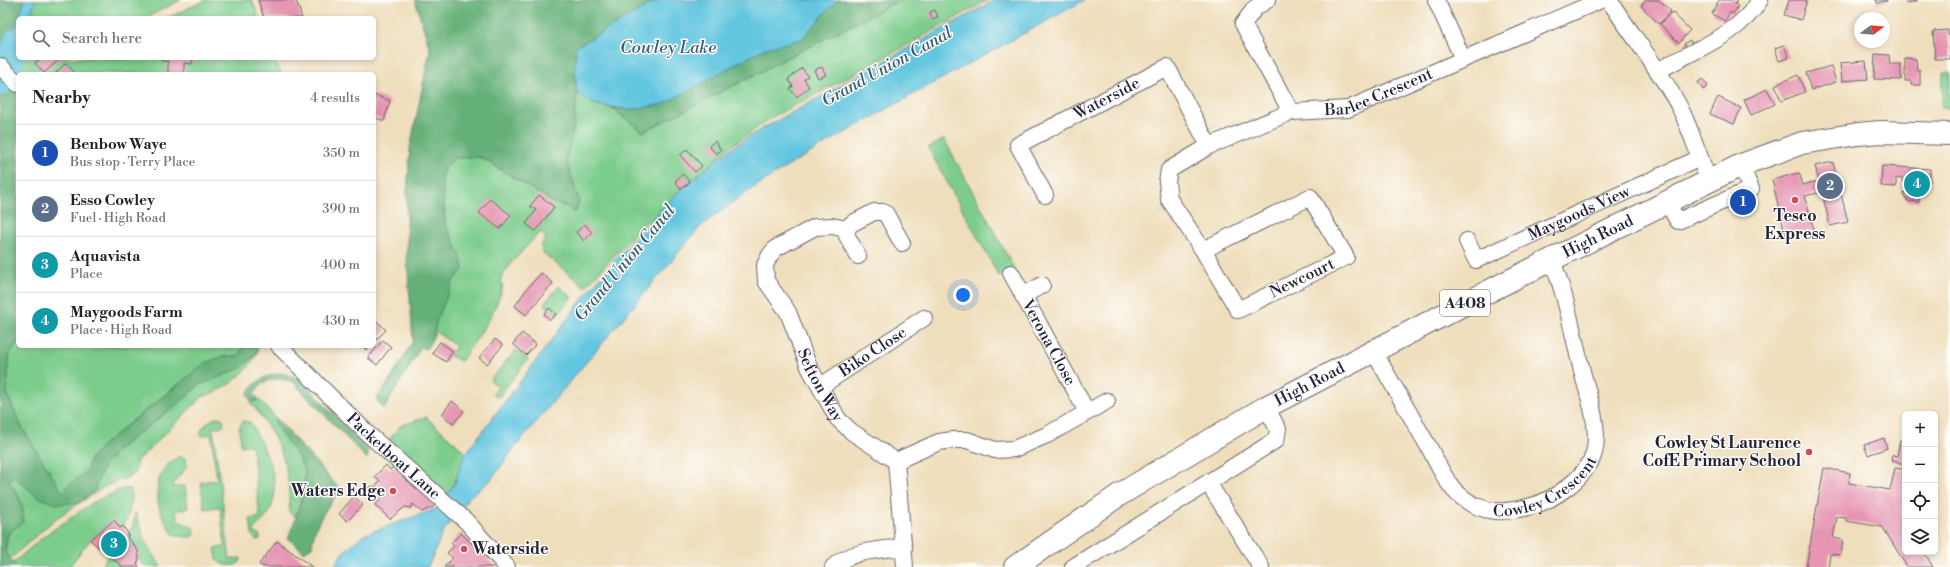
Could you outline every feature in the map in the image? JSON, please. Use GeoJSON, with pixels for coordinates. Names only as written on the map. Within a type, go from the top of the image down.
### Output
{"type":"FeatureCollection","features":[{"type":"Feature","properties":{"kind":"main road","name":"High Road"},"geometry":{"type":"LineString","coordinates":[[1015,567],[1119,495],[1266,407],[1551,259],[1741,165],[1802,143],[1858,134],[1880,132],[1950,134]]}},
{"type":"Feature","properties":{"kind":"street"},"geometry":{"type":"LineString","coordinates":[[1267,0],[1255,8],[1243,24],[1291,112]]}},
{"type":"Feature","properties":{"kind":"street"},"geometry":{"type":"LineString","coordinates":[[1436,0],[1463,60]]}},
{"type":"Feature","properties":{"kind":"street","name":"Barlee Crescent"},"geometry":{"type":"LineString","coordinates":[[1291,112],[1348,109],[1601,0]]}},
{"type":"Feature","properties":{"kind":"street"},"geometry":{"type":"LineString","coordinates":[[1610,0],[1632,36],[1658,72],[1681,111],[1708,181]]}},
{"type":"Feature","properties":{"kind":"street"},"geometry":{"type":"LineString","coordinates":[[1658,72],[1731,31],[1743,22],[1760,0]]}},
{"type":"Feature","properties":{"kind":"street","name":"Waterside"},"geometry":{"type":"LineString","coordinates":[[1045,195],[1016,147],[1167,67],[1209,146]]}},
{"type":"Feature","properties":{"kind":"street","name":"Newcourt"},"geometry":{"type":"LineString","coordinates":[[1203,250],[1310,197],[1346,257],[1238,310],[1203,250],[1169,199],[1167,182],[1169,170],[1209,146],[1291,112]]}},
{"type":"Feature","properties":{"kind":"street","name":"Maygoods View"},"geometry":{"type":"LineString","coordinates":[[1467,241],[1476,260],[1700,158]]}},
{"type":"Feature","properties":{"kind":"street"},"geometry":{"type":"LineString","coordinates":[[1666,201],[1678,221],[1751,189],[1741,165]]}},
{"type":"Feature","properties":{"kind":"street"},"geometry":{"type":"LineString","coordinates":[[858,256],[847,236],[839,227],[850,224],[874,212],[883,212],[886,214],[902,243]]}},
{"type":"Feature","properties":{"kind":"street","name":"Sefton Way"},"geometry":{"type":"LineString","coordinates":[[839,227],[815,227],[776,248],[770,255],[765,265],[768,286],[788,312],[797,331],[809,367],[821,386],[838,419],[852,432],[896,461]]}},
{"type":"Feature","properties":{"kind":"street","name":"Cowley Crescent"},"geometry":{"type":"LineString","coordinates":[[1374,352],[1442,472],[1457,494],[1477,507],[1490,511],[1506,512],[1538,504],[1554,497],[1569,486],[1589,464],[1594,453],[1595,440],[1592,412],[1562,288],[1551,259]]}},
{"type":"Feature","properties":{"kind":"street","name":"Verona Close"},"geometry":{"type":"LineString","coordinates":[[1010,273],[1087,412]]}},
{"type":"Feature","properties":{"kind":"street"},"geometry":{"type":"LineString","coordinates":[[1023,296],[1042,285]]}},
{"type":"Feature","properties":{"kind":"street","name":"Biko Close"},"geometry":{"type":"LineString","coordinates":[[821,386],[924,318]]}},
{"type":"Feature","properties":{"kind":"street","name":"Packetboat Lane"},"geometry":{"type":"LineString","coordinates":[[281,348],[368,434],[466,521],[508,567]]}},
{"type":"Feature","properties":{"kind":"street"},"geometry":{"type":"LineString","coordinates":[[905,567],[896,461],[939,442],[953,440],[967,440],[995,450],[1014,449],[1047,435],[1107,401]]}},
{"type":"Feature","properties":{"kind":"street","name":"High Road"},"geometry":{"type":"LineString","coordinates":[[1073,567],[1209,484],[1276,440],[1279,430],[1266,407]]}},
{"type":"Feature","properties":{"kind":"street"},"geometry":{"type":"LineString","coordinates":[[1209,484],[1262,567]]}},
{"type":"Feature","properties":{"kind":"street"},"geometry":{"type":"LineString","coordinates":[[833,567],[841,560],[853,555],[904,547]]}},
{"type":"Feature","properties":{"kind":"green space"},"geometry":{"type":"Polygon","coordinates":[[[0,0],[25,0],[19,16],[16,16],[16,25],[6,52],[0,54],[0,0]]]}},
{"type":"Feature","properties":{"kind":"green space"},"geometry":{"type":"Polygon","coordinates":[[[36,0],[181,0],[149,16],[30,16],[36,0]]]}},
{"type":"Feature","properties":{"kind":"green space"},"geometry":{"type":"Polygon","coordinates":[[[206,0],[252,0],[258,16],[171,16],[206,0]]]}},
{"type":"Feature","properties":{"kind":"green space"},"geometry":{"type":"Polygon","coordinates":[[[415,0],[658,0],[576,47],[575,71],[577,93],[573,131],[566,159],[579,201],[576,212],[572,211],[568,207],[553,202],[481,157],[455,158],[445,167],[442,176],[445,223],[460,254],[463,269],[454,279],[436,322],[434,335],[427,348],[424,349],[421,347],[384,409],[376,399],[387,385],[413,341],[407,259],[407,194],[410,148],[430,50],[415,0]]]}},
{"type":"Feature","properties":{"kind":"green space"},"geometry":{"type":"Polygon","coordinates":[[[837,0],[900,0],[643,132],[612,108],[630,110],[664,104],[763,49],[801,39],[837,0]]]}},
{"type":"Feature","properties":{"kind":"green space"},"geometry":{"type":"Polygon","coordinates":[[[900,0],[988,0],[866,68],[774,116],[720,154],[721,156],[676,194],[649,223],[647,221],[585,287],[542,252],[541,245],[546,238],[540,232],[512,262],[500,280],[503,286],[500,297],[491,316],[461,361],[450,356],[456,346],[434,331],[436,322],[454,279],[463,269],[460,254],[445,223],[442,175],[445,167],[455,158],[480,157],[553,202],[568,207],[572,211],[574,185],[566,159],[573,131],[577,93],[594,104],[612,108],[643,132],[900,0]]]}},
{"type":"Feature","properties":{"kind":"green space"},"geometry":{"type":"Polygon","coordinates":[[[16,54],[16,60],[275,60],[280,72],[16,72],[9,73],[16,54]]]}},
{"type":"Feature","properties":{"kind":"green space"},"geometry":{"type":"Polygon","coordinates":[[[1950,72],[1950,109],[1942,108],[1943,73],[1950,72]]]}},
{"type":"Feature","properties":{"kind":"green space"},"geometry":{"type":"Polygon","coordinates":[[[6,79],[16,89],[16,344],[9,356],[7,394],[21,426],[63,493],[70,484],[87,471],[90,459],[103,445],[205,363],[221,357],[238,356],[244,348],[258,348],[257,353],[241,368],[199,385],[184,399],[117,450],[104,466],[94,491],[78,503],[57,504],[39,498],[13,476],[9,482],[16,491],[22,505],[23,522],[8,534],[5,552],[16,567],[0,567],[0,93],[6,79]]]}},
{"type":"Feature","properties":{"kind":"green space"},"geometry":{"type":"Polygon","coordinates":[[[944,139],[1014,268],[999,276],[928,148],[944,139]]]}},
{"type":"Feature","properties":{"kind":"green space"},"geometry":{"type":"Polygon","coordinates":[[[559,286],[572,297],[557,315],[544,304],[559,286]]]}},
{"type":"Feature","properties":{"kind":"green space"},"geometry":{"type":"Polygon","coordinates":[[[16,344],[16,348],[244,348],[238,356],[221,357],[205,363],[127,425],[103,445],[90,459],[87,471],[70,484],[63,494],[21,426],[7,394],[9,356],[16,344]]]}},
{"type":"Feature","properties":{"kind":"green space"},"geometry":{"type":"Polygon","coordinates":[[[516,350],[528,359],[498,398],[493,394],[498,387],[490,380],[516,350]]]}},
{"type":"Feature","properties":{"kind":"green space"},"geometry":{"type":"Polygon","coordinates":[[[257,353],[253,361],[241,374],[227,386],[202,397],[137,461],[135,474],[104,487],[55,519],[10,559],[5,552],[8,534],[23,522],[22,505],[16,491],[9,482],[13,475],[39,498],[78,503],[94,491],[104,466],[117,450],[184,399],[199,385],[241,368],[257,353]]]}},
{"type":"Feature","properties":{"kind":"green space"},"geometry":{"type":"Polygon","coordinates":[[[281,373],[299,378],[369,451],[367,459],[293,382],[281,379],[263,383],[254,394],[258,398],[257,401],[251,401],[247,394],[257,382],[271,375],[281,373]]]}},
{"type":"Feature","properties":{"kind":"green space"},"geometry":{"type":"Polygon","coordinates":[[[258,398],[275,417],[276,426],[300,460],[305,472],[302,495],[296,517],[289,512],[288,480],[281,452],[269,428],[250,402],[257,401],[258,398]]]}},
{"type":"Feature","properties":{"kind":"green space"},"geometry":{"type":"Polygon","coordinates":[[[220,417],[223,419],[224,426],[213,428],[230,559],[241,558],[238,564],[232,565],[220,563],[217,560],[215,548],[225,547],[220,507],[204,509],[201,482],[217,480],[211,434],[200,436],[202,429],[207,423],[220,417]]]}},
{"type":"Feature","properties":{"kind":"green space"},"geometry":{"type":"Polygon","coordinates":[[[275,417],[340,489],[318,524],[312,547],[304,552],[288,538],[300,507],[305,472],[300,460],[276,426],[275,417]]]}},
{"type":"Feature","properties":{"kind":"green space"},"geometry":{"type":"Polygon","coordinates":[[[426,417],[466,453],[454,484],[448,494],[389,440],[400,426],[426,417]]]}},
{"type":"Feature","properties":{"kind":"green space"},"geometry":{"type":"Polygon","coordinates":[[[243,421],[250,422],[262,444],[274,480],[272,504],[266,518],[254,529],[254,532],[260,536],[260,539],[256,540],[252,535],[250,519],[260,517],[252,445],[241,446],[239,428],[243,421]]]}},
{"type":"Feature","properties":{"kind":"green space"},"geometry":{"type":"Polygon","coordinates":[[[181,456],[186,459],[187,466],[172,487],[185,486],[188,508],[175,511],[179,521],[194,528],[195,535],[191,537],[175,536],[168,527],[159,505],[157,493],[158,482],[162,471],[170,463],[181,456]]]}},
{"type":"Feature","properties":{"kind":"green space"},"geometry":{"type":"Polygon","coordinates":[[[121,489],[131,489],[130,510],[124,525],[120,528],[114,521],[90,540],[69,567],[16,567],[13,563],[43,537],[92,503],[121,489]]]}},
{"type":"Feature","properties":{"kind":"green space"},"geometry":{"type":"Polygon","coordinates":[[[135,511],[145,541],[161,567],[145,567],[139,559],[138,551],[127,536],[133,525],[135,511]]]}},
{"type":"Feature","properties":{"kind":"green space"},"geometry":{"type":"Polygon","coordinates":[[[109,555],[118,562],[120,567],[100,567],[109,555]]]}},
{"type":"Feature","properties":{"kind":"water"},"geometry":{"type":"Polygon","coordinates":[[[25,0],[36,0],[30,16],[19,16],[25,0]]]}},
{"type":"Feature","properties":{"kind":"water","name":"Cowley Lake"},"geometry":{"type":"Polygon","coordinates":[[[658,0],[837,0],[801,39],[763,49],[664,104],[630,110],[594,104],[577,93],[575,71],[576,47],[658,0]]]}},
{"type":"Feature","properties":{"kind":"water","name":"Grand Union Canal"},"geometry":{"type":"Polygon","coordinates":[[[995,0],[1085,0],[888,108],[798,160],[738,198],[700,227],[515,447],[490,481],[469,497],[443,532],[428,567],[334,567],[342,553],[363,535],[438,508],[455,483],[461,463],[466,453],[581,301],[616,259],[676,194],[721,156],[751,135],[995,0]]]}},
{"type":"Feature","properties":{"kind":"water"},"geometry":{"type":"Polygon","coordinates":[[[16,24],[16,54],[11,68],[0,57],[0,54],[6,52],[16,24]]]}},
{"type":"Feature","properties":{"kind":"building"},"geometry":{"type":"Polygon","coordinates":[[[258,0],[296,0],[301,16],[263,16],[258,0]]]}},
{"type":"Feature","properties":{"kind":"building"},"geometry":{"type":"Polygon","coordinates":[[[1646,0],[1659,0],[1671,11],[1659,24],[1641,6],[1646,0]]]}},
{"type":"Feature","properties":{"kind":"building"},"geometry":{"type":"Polygon","coordinates":[[[1719,0],[1737,0],[1735,4],[1738,6],[1733,14],[1730,12],[1725,21],[1712,14],[1719,0]]]}},
{"type":"Feature","properties":{"kind":"building"},"geometry":{"type":"Polygon","coordinates":[[[1789,0],[1807,0],[1801,20],[1784,15],[1789,0]]]}},
{"type":"Feature","properties":{"kind":"building"},"geometry":{"type":"Polygon","coordinates":[[[1876,0],[1887,0],[1887,1],[1877,3],[1876,0]]]}},
{"type":"Feature","properties":{"kind":"building"},"geometry":{"type":"Polygon","coordinates":[[[1906,0],[1917,0],[1917,1],[1907,3],[1906,0]]]}},
{"type":"Feature","properties":{"kind":"building"},"geometry":{"type":"Polygon","coordinates":[[[935,10],[938,17],[932,19],[930,12],[935,10]]]}},
{"type":"Feature","properties":{"kind":"building"},"geometry":{"type":"Polygon","coordinates":[[[1672,12],[1690,30],[1679,43],[1660,24],[1672,12]]]}},
{"type":"Feature","properties":{"kind":"building"},"geometry":{"type":"Polygon","coordinates":[[[1948,30],[1950,59],[1935,59],[1933,31],[1948,30]]]}},
{"type":"Feature","properties":{"kind":"building"},"geometry":{"type":"Polygon","coordinates":[[[1690,40],[1692,45],[1687,49],[1684,44],[1690,40]]]}},
{"type":"Feature","properties":{"kind":"building"},"geometry":{"type":"Polygon","coordinates":[[[1784,45],[1789,58],[1779,61],[1775,48],[1784,45]]]}},
{"type":"Feature","properties":{"kind":"building"},"geometry":{"type":"Polygon","coordinates":[[[1875,54],[1889,55],[1890,64],[1901,64],[1901,80],[1874,79],[1875,54]]]}},
{"type":"Feature","properties":{"kind":"building"},"geometry":{"type":"Polygon","coordinates":[[[1905,58],[1916,59],[1917,70],[1920,70],[1920,85],[1911,85],[1911,81],[1905,81],[1905,58]]]}},
{"type":"Feature","properties":{"kind":"building"},"geometry":{"type":"Polygon","coordinates":[[[39,60],[59,60],[45,72],[43,72],[35,63],[39,60]]]}},
{"type":"Feature","properties":{"kind":"building"},"geometry":{"type":"Polygon","coordinates":[[[193,60],[192,64],[184,63],[184,72],[168,72],[168,61],[161,61],[193,60]]]}},
{"type":"Feature","properties":{"kind":"building"},"geometry":{"type":"Polygon","coordinates":[[[1866,61],[1868,79],[1842,81],[1840,63],[1866,61]]]}},
{"type":"Feature","properties":{"kind":"building"},"geometry":{"type":"Polygon","coordinates":[[[66,63],[74,72],[57,72],[66,63]]]}},
{"type":"Feature","properties":{"kind":"building"},"geometry":{"type":"Polygon","coordinates":[[[1831,66],[1836,82],[1811,90],[1806,73],[1831,66]]]}},
{"type":"Feature","properties":{"kind":"building"},"geometry":{"type":"Polygon","coordinates":[[[822,67],[826,75],[818,78],[814,70],[822,67]]]}},
{"type":"Feature","properties":{"kind":"building"},"geometry":{"type":"Polygon","coordinates":[[[802,68],[808,76],[804,79],[809,87],[797,97],[790,89],[793,86],[788,79],[802,68]]]}},
{"type":"Feature","properties":{"kind":"building"},"geometry":{"type":"Polygon","coordinates":[[[1798,75],[1805,92],[1781,101],[1775,85],[1798,75]]]}},
{"type":"Feature","properties":{"kind":"building"},"geometry":{"type":"Polygon","coordinates":[[[1703,79],[1708,86],[1703,90],[1698,82],[1703,79]]]}},
{"type":"Feature","properties":{"kind":"building"},"geometry":{"type":"Polygon","coordinates":[[[1767,89],[1775,104],[1751,115],[1744,100],[1767,89]]]}},
{"type":"Feature","properties":{"kind":"building"},"geometry":{"type":"Polygon","coordinates":[[[376,95],[390,101],[384,121],[376,118],[376,95]]]}},
{"type":"Feature","properties":{"kind":"building"},"geometry":{"type":"Polygon","coordinates":[[[1718,97],[1741,108],[1734,124],[1710,114],[1718,97]]]}},
{"type":"Feature","properties":{"kind":"building"},"geometry":{"type":"Polygon","coordinates":[[[715,141],[721,150],[716,154],[709,146],[715,141]]]}},
{"type":"Feature","properties":{"kind":"building"},"geometry":{"type":"Polygon","coordinates":[[[687,149],[702,166],[695,172],[680,155],[687,149]]]}},
{"type":"Feature","properties":{"kind":"building"},"geometry":{"type":"Polygon","coordinates":[[[1833,162],[1848,222],[1830,226],[1822,192],[1805,196],[1814,230],[1786,237],[1772,180],[1798,173],[1803,185],[1819,181],[1815,166],[1833,162]]]}},
{"type":"Feature","properties":{"kind":"building"},"geometry":{"type":"Polygon","coordinates":[[[1882,166],[1930,169],[1930,182],[1926,181],[1926,189],[1919,189],[1919,202],[1907,201],[1907,198],[1904,197],[1904,192],[1907,193],[1908,182],[1903,182],[1903,179],[1896,178],[1896,187],[1881,186],[1882,166]]]}},
{"type":"Feature","properties":{"kind":"building"},"geometry":{"type":"Polygon","coordinates":[[[683,174],[690,182],[681,189],[675,181],[683,174]]]}},
{"type":"Feature","properties":{"kind":"building"},"geometry":{"type":"Polygon","coordinates":[[[539,195],[554,207],[536,231],[526,224],[536,210],[530,206],[539,195]]]}},
{"type":"Feature","properties":{"kind":"building"},"geometry":{"type":"Polygon","coordinates":[[[490,199],[511,215],[500,229],[479,213],[490,199]]]}},
{"type":"Feature","properties":{"kind":"building"},"geometry":{"type":"Polygon","coordinates":[[[585,224],[592,233],[584,241],[576,232],[585,224]]]}},
{"type":"Feature","properties":{"kind":"building"},"geometry":{"type":"Polygon","coordinates":[[[541,273],[553,283],[526,315],[515,306],[526,290],[541,273]]]}},
{"type":"Feature","properties":{"kind":"building"},"geometry":{"type":"Polygon","coordinates":[[[549,308],[556,314],[550,320],[544,314],[549,308]]]}},
{"type":"Feature","properties":{"kind":"building"},"geometry":{"type":"Polygon","coordinates":[[[376,320],[386,330],[376,340],[376,320]]]}},
{"type":"Feature","properties":{"kind":"building"},"geometry":{"type":"Polygon","coordinates":[[[522,333],[536,344],[526,355],[513,344],[522,333]]]}},
{"type":"Feature","properties":{"kind":"building"},"geometry":{"type":"Polygon","coordinates":[[[495,339],[503,345],[487,364],[479,358],[495,339]]]}},
{"type":"Feature","properties":{"kind":"building"},"geometry":{"type":"Polygon","coordinates":[[[383,340],[391,347],[377,365],[368,358],[383,340]]]}},
{"type":"Feature","properties":{"kind":"building"},"geometry":{"type":"Polygon","coordinates":[[[440,342],[453,351],[446,362],[432,353],[440,342]]]}},
{"type":"Feature","properties":{"kind":"building"},"geometry":{"type":"Polygon","coordinates":[[[452,401],[464,411],[453,424],[442,414],[452,401]]]}},
{"type":"Feature","properties":{"kind":"building"},"geometry":{"type":"Polygon","coordinates":[[[1884,438],[1887,448],[1868,455],[1864,445],[1884,438]]]}},
{"type":"Feature","properties":{"kind":"building"},"geometry":{"type":"Polygon","coordinates":[[[1900,440],[1902,440],[1902,463],[1891,461],[1892,455],[1897,456],[1900,440]]]}},
{"type":"Feature","properties":{"kind":"building"},"geometry":{"type":"Polygon","coordinates":[[[386,465],[390,470],[393,467],[439,501],[433,507],[422,512],[413,504],[411,508],[405,507],[390,519],[375,505],[382,498],[376,491],[368,492],[366,488],[376,486],[380,481],[374,477],[386,465]]]}},
{"type":"Feature","properties":{"kind":"building"},"geometry":{"type":"Polygon","coordinates":[[[1824,468],[1850,473],[1849,483],[1890,490],[1895,468],[1902,469],[1902,555],[1926,555],[1933,567],[1907,567],[1882,526],[1846,521],[1846,518],[1837,517],[1833,538],[1843,540],[1841,555],[1830,554],[1828,567],[1806,567],[1824,468]]]}},
{"type":"Feature","properties":{"kind":"building"},"geometry":{"type":"Polygon","coordinates":[[[354,496],[363,505],[347,521],[339,514],[354,496]]]}},
{"type":"Feature","properties":{"kind":"building"},"geometry":{"type":"Polygon","coordinates":[[[114,520],[120,528],[123,526],[129,535],[127,536],[138,551],[139,559],[137,564],[139,567],[123,567],[90,540],[114,520]]]}},
{"type":"Feature","properties":{"kind":"building","name":"Waterside"},"geometry":{"type":"Polygon","coordinates":[[[461,533],[496,567],[444,567],[453,558],[447,553],[454,546],[451,543],[461,533]]]}},
{"type":"Feature","properties":{"kind":"building"},"geometry":{"type":"Polygon","coordinates":[[[277,541],[312,567],[263,567],[259,564],[277,541]]]}},
{"type":"Feature","properties":{"kind":"waterway"},"geometry":{"type":"LineString","coordinates":[[0,82],[16,46]]}},
{"type":"Feature","properties":{"kind":"place","name":"Maygoods Farm"},"geometry":{"type":"Point","coordinates":[1917,184]}},
{"type":"Feature","properties":{"kind":"place","name":"Esso Cowley"},"geometry":{"type":"Point","coordinates":[1830,186]}},
{"type":"Feature","properties":{"kind":"place","name":"Tesco Express"},"geometry":{"type":"Point","coordinates":[1795,200]}},
{"type":"Feature","properties":{"kind":"place","name":"Benbow Waye"},"geometry":{"type":"Point","coordinates":[1743,202]}},
{"type":"Feature","properties":{"kind":"place","name":"Cowley St Laurence CofE Primary School"},"geometry":{"type":"Point","coordinates":[1809,452]}},
{"type":"Feature","properties":{"kind":"place","name":"Waters Edge"},"geometry":{"type":"Point","coordinates":[393,491]}},
{"type":"Feature","properties":{"kind":"place","name":"Aquavista"},"geometry":{"type":"Point","coordinates":[114,544]}},
{"type":"Feature","properties":{"kind":"place","name":"Waterside"},"geometry":{"type":"Point","coordinates":[464,549]}}]}
